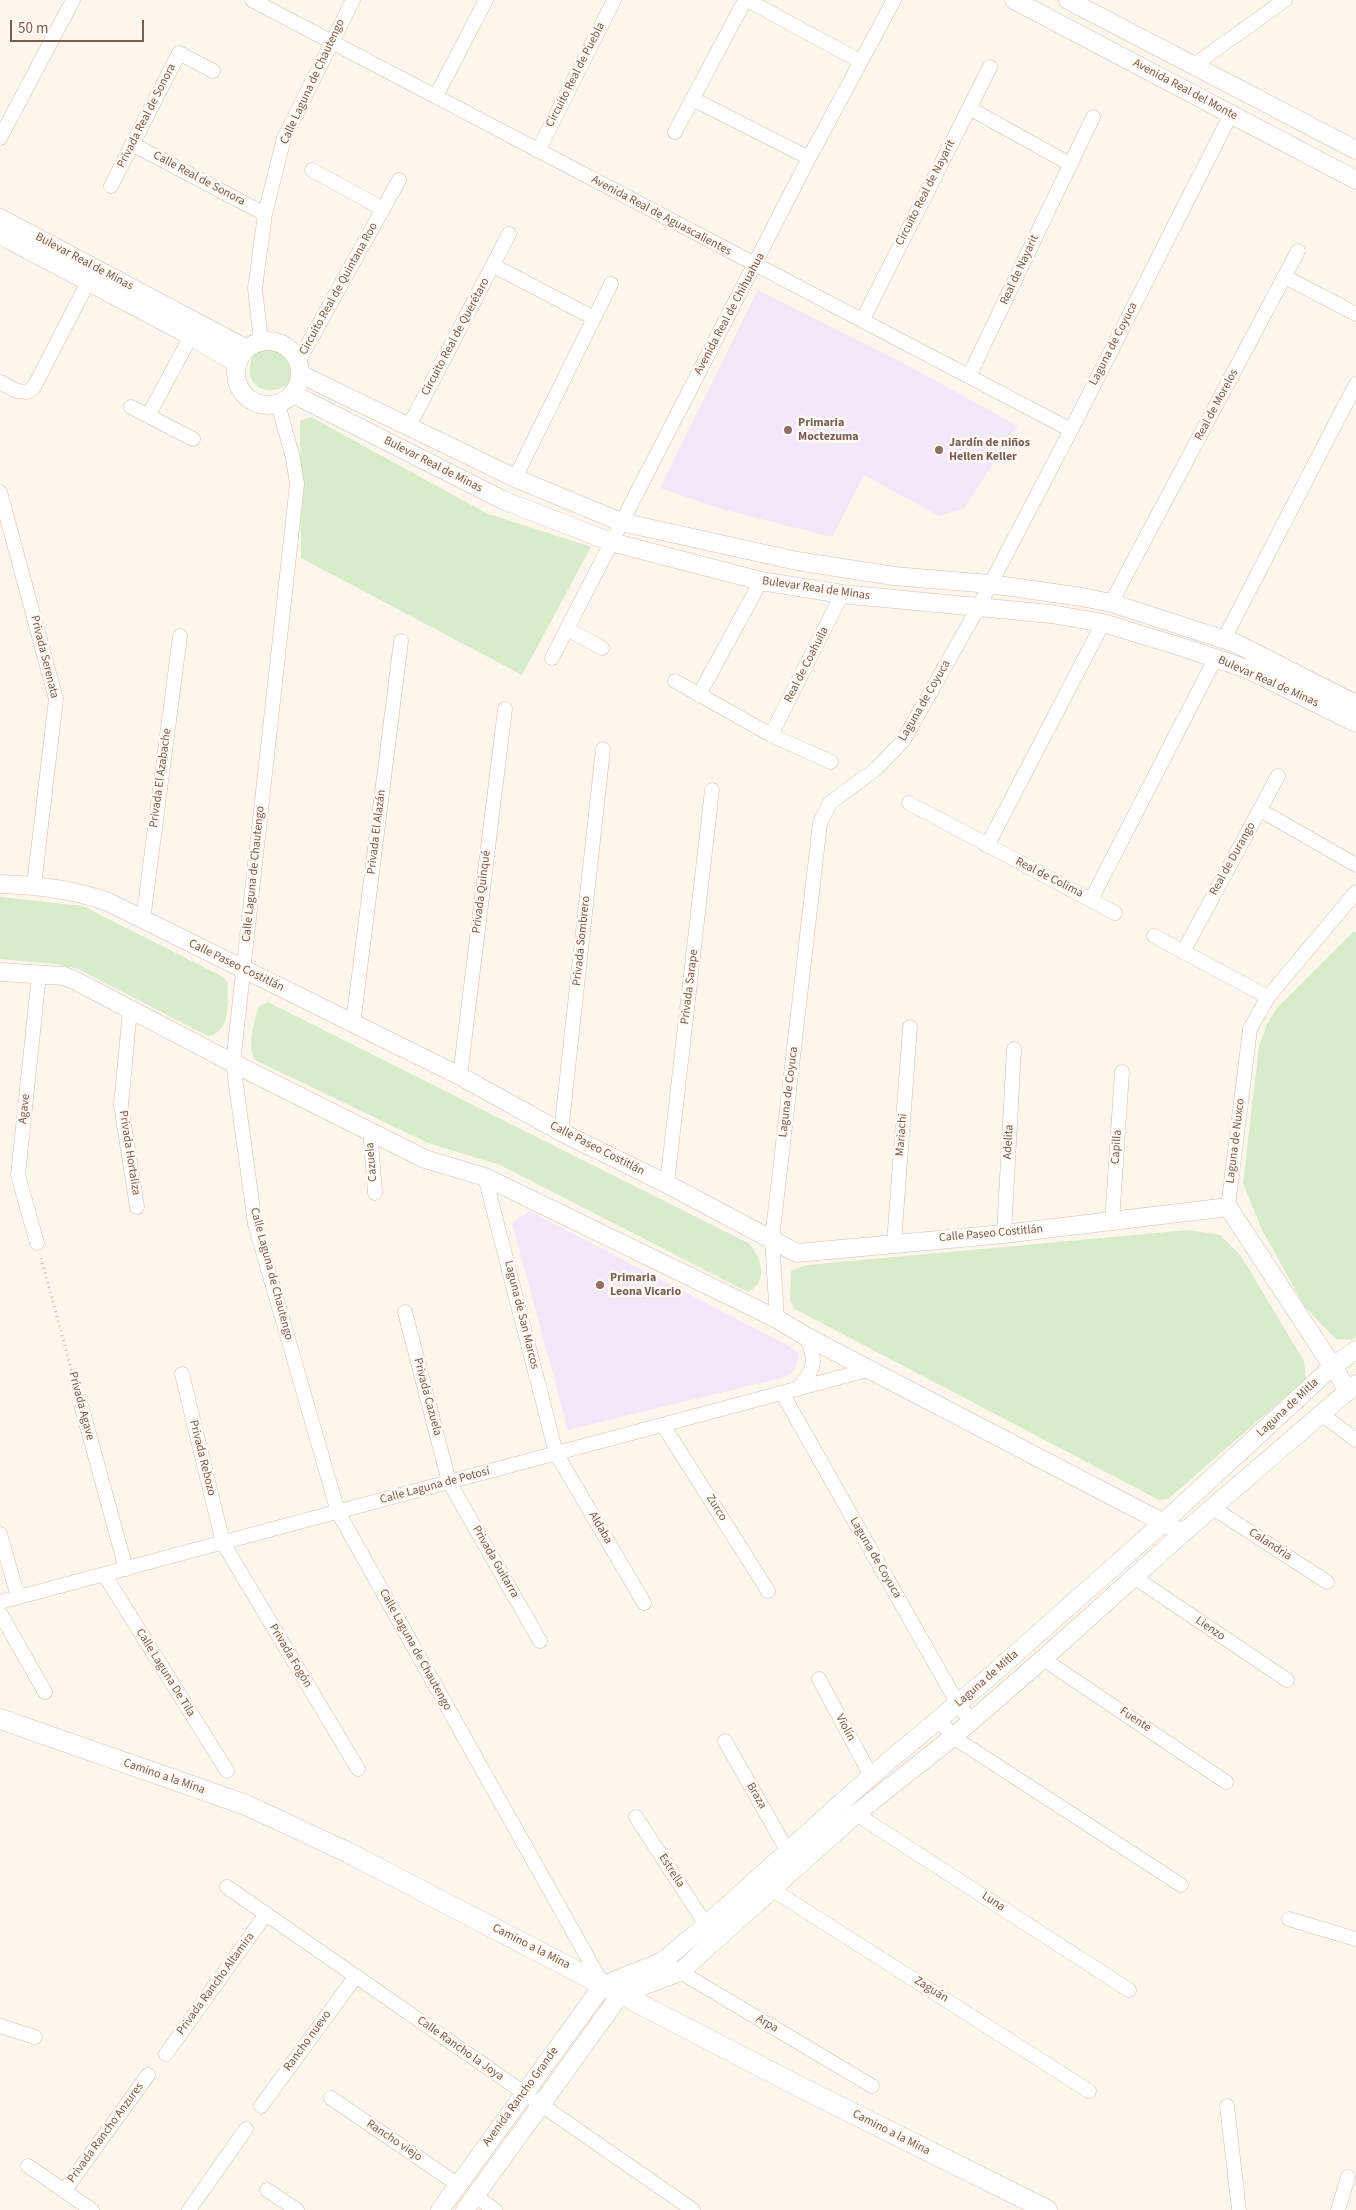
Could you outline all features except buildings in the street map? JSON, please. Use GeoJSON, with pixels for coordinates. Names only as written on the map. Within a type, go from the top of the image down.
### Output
{"type":"FeatureCollection","features":[{"type":"Feature","properties":{"kind":"main road","name":"Camino a la Mina"},"geometry":{"type":"LineString","coordinates":[[0,1719],[246,1806],[347,1852],[809,2092],[1047,2210]]}},
{"type":"Feature","properties":{"kind":"street"},"geometry":{"type":"LineString","coordinates":[[0,138],[73,0]]}},
{"type":"Feature","properties":{"kind":"street","name":"Avenida Real de Aguascalientes"},"geometry":{"type":"LineString","coordinates":[[252,0],[756,265],[863,319],[1071,430]]}},
{"type":"Feature","properties":{"kind":"street","name":"Calle Laguna de Chautengo"},"geometry":{"type":"LineString","coordinates":[[254,345],[255,288],[265,214],[284,138],[352,0]]}},
{"type":"Feature","properties":{"kind":"street"},"geometry":{"type":"LineString","coordinates":[[436,96],[486,0]]}},
{"type":"Feature","properties":{"kind":"street","name":"Circuito Real de Puebla"},"geometry":{"type":"LineString","coordinates":[[538,151],[614,0]]}},
{"type":"Feature","properties":{"kind":"street"},"geometry":{"type":"LineString","coordinates":[[675,132],[746,0],[860,62]]}},
{"type":"Feature","properties":{"kind":"street","name":"Avenida Real de Chihuahua"},"geometry":{"type":"LineString","coordinates":[[552,658],[756,265],[809,158],[894,0]]}},
{"type":"Feature","properties":{"kind":"street","name":"Avenida Real del Monte"},"geometry":{"type":"LineString","coordinates":[[1014,0],[1356,180]]}},
{"type":"Feature","properties":{"kind":"street"},"geometry":{"type":"LineString","coordinates":[[1068,0],[1356,150]]}},
{"type":"Feature","properties":{"kind":"street"},"geometry":{"type":"LineString","coordinates":[[1194,65],[1284,0]]}},
{"type":"Feature","properties":{"kind":"street","name":"Privada Real de Sonora"},"geometry":{"type":"LineString","coordinates":[[111,186],[179,53],[213,71]]}},
{"type":"Feature","properties":{"kind":"street","name":"Circuito Real de Nayarit"},"geometry":{"type":"LineString","coordinates":[[863,319],[990,67]]}},
{"type":"Feature","properties":{"kind":"street"},"geometry":{"type":"LineString","coordinates":[[693,99],[809,158]]}},
{"type":"Feature","properties":{"kind":"street"},"geometry":{"type":"LineString","coordinates":[[969,108],[1070,164]]}},
{"type":"Feature","properties":{"kind":"street","name":"Laguna de Coyuca"},"geometry":{"type":"LineString","coordinates":[[777,1319],[772,1239],[820,823],[830,803],[876,769],[903,741],[978,608],[1071,430],[1231,114]]}},
{"type":"Feature","properties":{"kind":"street","name":"Real de Nayarit"},"geometry":{"type":"LineString","coordinates":[[969,376],[1093,117]]}},
{"type":"Feature","properties":{"kind":"street","name":"Calle Real de Sonora"},"geometry":{"type":"LineString","coordinates":[[132,144],[265,214]]}},
{"type":"Feature","properties":{"kind":"street","name":"Circuito Real de Quintana Roo"},"geometry":{"type":"LineString","coordinates":[[299,368],[383,209],[312,170]]}},
{"type":"Feature","properties":{"kind":"street"},"geometry":{"type":"LineString","coordinates":[[383,209],[399,180]]}},
{"type":"Feature","properties":{"kind":"street","name":"Bulevar Real de Minas"},"geometry":{"type":"LineString","coordinates":[[0,218],[254,345]]}},
{"type":"Feature","properties":{"kind":"street"},"geometry":{"type":"LineString","coordinates":[[494,266],[509,234]]}},
{"type":"Feature","properties":{"kind":"street","name":"Bulevar Real de Minas"},"geometry":{"type":"LineString","coordinates":[[0,235],[191,336],[237,364]]}},
{"type":"Feature","properties":{"kind":"street","name":"Real de Morelos"},"geometry":{"type":"LineString","coordinates":[[1111,603],[1298,251]]}},
{"type":"Feature","properties":{"kind":"street","name":"Circuito Real de Querétaro"},"geometry":{"type":"LineString","coordinates":[[408,428],[494,266],[594,318]]}},
{"type":"Feature","properties":{"kind":"street"},"geometry":{"type":"LineString","coordinates":[[1285,277],[1356,314]]}},
{"type":"Feature","properties":{"kind":"street"},"geometry":{"type":"LineString","coordinates":[[0,382],[17,391],[27,392],[34,387],[88,282]]}},
{"type":"Feature","properties":{"kind":"street"},"geometry":{"type":"LineString","coordinates":[[515,478],[611,284]]}},
{"type":"Feature","properties":{"kind":"street"},"geometry":{"type":"LineString","coordinates":[[148,416],[191,336]]}},
{"type":"Feature","properties":{"kind":"street"},"geometry":{"type":"LineString","coordinates":[[279,343],[294,354],[299,368],[298,385],[286,399],[260,405],[250,401],[242,394],[235,374],[237,364],[254,345],[279,343]]}},
{"type":"Feature","properties":{"kind":"street","name":"Bulevar Real de Minas"},"geometry":{"type":"LineString","coordinates":[[299,368],[408,428],[515,478],[621,522],[797,562],[894,576],[990,584],[1111,603],[1224,639],[1262,656],[1356,704]]}},
{"type":"Feature","properties":{"kind":"street"},"geometry":{"type":"LineString","coordinates":[[1224,639],[1356,384]]}},
{"type":"Feature","properties":{"kind":"street","name":"Calle Laguna de Chautengo"},"geometry":{"type":"LineString","coordinates":[[286,399],[297,484],[232,1063],[256,1224],[338,1512],[612,1989]]}},
{"type":"Feature","properties":{"kind":"street","name":"Bulevar Real de Minas"},"geometry":{"type":"LineString","coordinates":[[286,399],[503,500],[611,542],[761,581],[842,594],[1051,614],[1103,624],[1247,669],[1356,723]]}},
{"type":"Feature","properties":{"kind":"street"},"geometry":{"type":"LineString","coordinates":[[131,407],[193,439]]}},
{"type":"Feature","properties":{"kind":"street","name":"Privada Serenata"},"geometry":{"type":"LineString","coordinates":[[0,492],[56,699],[34,885]]}},
{"type":"Feature","properties":{"kind":"street"},"geometry":{"type":"LineString","coordinates":[[699,695],[761,581]]}},
{"type":"Feature","properties":{"kind":"street","name":"Real de Coahuila"},"geometry":{"type":"LineString","coordinates":[[772,735],[842,594]]}},
{"type":"Feature","properties":{"kind":"street"},"geometry":{"type":"LineString","coordinates":[[987,846],[1103,624]]}},
{"type":"Feature","properties":{"kind":"street"},"geometry":{"type":"LineString","coordinates":[[567,628],[602,648]]}},
{"type":"Feature","properties":{"kind":"street","name":"Privada El Azabache"},"geometry":{"type":"LineString","coordinates":[[143,920],[180,636]]}},
{"type":"Feature","properties":{"kind":"street","name":"Privada El Alazán"},"geometry":{"type":"LineString","coordinates":[[353,1024],[401,641]]}},
{"type":"Feature","properties":{"kind":"street","name":"Real de Colima"},"geometry":{"type":"LineString","coordinates":[[909,803],[1091,900],[1216,658]]}},
{"type":"Feature","properties":{"kind":"street"},"geometry":{"type":"LineString","coordinates":[[676,681],[772,735],[831,762]]}},
{"type":"Feature","properties":{"kind":"street","name":"Privada Quinqué"},"geometry":{"type":"LineString","coordinates":[[460,1076],[505,709]]}},
{"type":"Feature","properties":{"kind":"street","name":"Privada Sombrero"},"geometry":{"type":"LineString","coordinates":[[561,1132],[603,750]]}},
{"type":"Feature","properties":{"kind":"street"},"geometry":{"type":"LineString","coordinates":[[1260,810],[1278,776]]}},
{"type":"Feature","properties":{"kind":"street","name":"Privada Sarape"},"geometry":{"type":"LineString","coordinates":[[667,1184],[712,790]]}},
{"type":"Feature","properties":{"kind":"street","name":"Real de Durango"},"geometry":{"type":"LineString","coordinates":[[1183,952],[1260,810],[1356,865]]}},
{"type":"Feature","properties":{"kind":"street","name":"Calle Paseo Costitlán"},"geometry":{"type":"LineString","coordinates":[[0,884],[34,885],[85,894],[108,902],[460,1076],[561,1132],[667,1184],[797,1253],[1004,1234],[1228,1207]]}},
{"type":"Feature","properties":{"kind":"street","name":"Laguna de Nuxco"},"geometry":{"type":"LineString","coordinates":[[1228,1207],[1250,1029],[1268,997],[1356,892]]}},
{"type":"Feature","properties":{"kind":"street"},"geometry":{"type":"LineString","coordinates":[[1091,900],[1115,913]]}},
{"type":"Feature","properties":{"kind":"street"},"geometry":{"type":"LineString","coordinates":[[1154,936],[1268,997]]}},
{"type":"Feature","properties":{"kind":"street"},"geometry":{"type":"LineString","coordinates":[[0,972],[39,974],[70,979],[232,1063],[426,1159],[485,1177],[777,1319],[807,1337],[1183,1533]]}},
{"type":"Feature","properties":{"kind":"street","name":"Agave"},"geometry":{"type":"LineString","coordinates":[[37,1243],[18,1176],[39,974]]}},
{"type":"Feature","properties":{"kind":"street","name":"Privada Hortaliza"},"geometry":{"type":"LineString","coordinates":[[130,1010],[121,1105],[137,1207]]}},
{"type":"Feature","properties":{"kind":"street","name":"Mariachi"},"geometry":{"type":"LineString","coordinates":[[894,1243],[910,1027]]}},
{"type":"Feature","properties":{"kind":"street","name":"Adelita"},"geometry":{"type":"LineString","coordinates":[[1004,1234],[1014,1049]]}},
{"type":"Feature","properties":{"kind":"street","name":"Capilla"},"geometry":{"type":"LineString","coordinates":[[1112,1222],[1122,1072]]}},
{"type":"Feature","properties":{"kind":"street","name":"Cazuela"},"geometry":{"type":"LineString","coordinates":[[370,1130],[375,1193]]}},
{"type":"Feature","properties":{"kind":"street","name":"Laguna de San Marcos"},"geometry":{"type":"LineString","coordinates":[[485,1177],[556,1454]]}},
{"type":"Feature","properties":{"kind":"street"},"geometry":{"type":"LineString","coordinates":[[1228,1207],[1333,1366],[1352,1387]]}},
{"type":"Feature","properties":{"kind":"street","name":"Privada Cazuela"},"geometry":{"type":"LineString","coordinates":[[404,1312],[449,1482]]}},
{"type":"Feature","properties":{"kind":"street"},"geometry":{"type":"LineString","coordinates":[[798,1389],[813,1370],[813,1356],[807,1337]]}},
{"type":"Feature","properties":{"kind":"street","name":"Laguna de Mitla"},"geometry":{"type":"LineString","coordinates":[[612,1989],[663,1961],[706,1925],[871,1776],[958,1704],[1164,1522],[1333,1366],[1356,1350]]}},
{"type":"Feature","properties":{"kind":"street","name":"Calle Laguna de Potosí"},"geometry":{"type":"LineString","coordinates":[[0,1602],[870,1369]]}},
{"type":"Feature","properties":{"kind":"street","name":"Privada Rebozo"},"geometry":{"type":"LineString","coordinates":[[182,1374],[223,1543]]}},
{"type":"Feature","properties":{"kind":"street","name":"Laguna de Mitla"},"geometry":{"type":"LineString","coordinates":[[612,1989],[680,1972],[856,1814],[953,1737],[1183,1533],[1352,1387]]}},
{"type":"Feature","properties":{"kind":"street","name":"Laguna de Coyuca"},"geometry":{"type":"LineString","coordinates":[[782,1393],[958,1704],[971,1721]]}},
{"type":"Feature","properties":{"kind":"street","name":"Privada Agave"},"geometry":{"type":"LineString","coordinates":[[82,1408],[126,1568]]}},
{"type":"Feature","properties":{"kind":"street"},"geometry":{"type":"LineString","coordinates":[[1321,1414],[1356,1440]]}},
{"type":"Feature","properties":{"kind":"street","name":"Zurco"},"geometry":{"type":"LineString","coordinates":[[663,1425],[768,1591]]}},
{"type":"Feature","properties":{"kind":"street","name":"Aldaba"},"geometry":{"type":"LineString","coordinates":[[556,1454],[644,1604]]}},
{"type":"Feature","properties":{"kind":"street","name":"Privada Guitarra"},"geometry":{"type":"LineString","coordinates":[[449,1482],[540,1641]]}},
{"type":"Feature","properties":{"kind":"street","name":"Calandria"},"geometry":{"type":"LineString","coordinates":[[1214,1508],[1327,1582]]}},
{"type":"Feature","properties":{"kind":"street"},"geometry":{"type":"LineString","coordinates":[[0,1534],[18,1598]]}},
{"type":"Feature","properties":{"kind":"street","name":"Privada Fogón"},"geometry":{"type":"LineString","coordinates":[[223,1543],[358,1769]]}},
{"type":"Feature","properties":{"kind":"street","name":"Calle Laguna De Tila"},"geometry":{"type":"LineString","coordinates":[[104,1574],[227,1771]]}},
{"type":"Feature","properties":{"kind":"street","name":"Lienzo"},"geometry":{"type":"LineString","coordinates":[[1134,1577],[1287,1680]]}},
{"type":"Feature","properties":{"kind":"street"},"geometry":{"type":"LineString","coordinates":[[0,1613],[45,1692]]}},
{"type":"Feature","properties":{"kind":"street","name":"Fuente"},"geometry":{"type":"LineString","coordinates":[[1043,1659],[1226,1782]]}},
{"type":"Feature","properties":{"kind":"street","name":"Violín"},"geometry":{"type":"LineString","coordinates":[[819,1679],[871,1776]]}},
{"type":"Feature","properties":{"kind":"street"},"geometry":{"type":"LineString","coordinates":[[938,1720],[953,1737],[1181,1885]]}},
{"type":"Feature","properties":{"kind":"street","name":"Braza"},"geometry":{"type":"LineString","coordinates":[[725,1741],[787,1850]]}},
{"type":"Feature","properties":{"kind":"street","name":"Luna"},"geometry":{"type":"LineString","coordinates":[[856,1814],[1130,1990]]}},
{"type":"Feature","properties":{"kind":"street","name":"Estrella"},"geometry":{"type":"LineString","coordinates":[[636,1817],[706,1925]]}},
{"type":"Feature","properties":{"kind":"street","name":"Calle Rancho la Joya"},"geometry":{"type":"LineString","coordinates":[[227,1887],[693,2210]]}},
{"type":"Feature","properties":{"kind":"street","name":"Zaguán"},"geometry":{"type":"LineString","coordinates":[[772,1890],[1089,2091]]}},
{"type":"Feature","properties":{"kind":"street","name":"Privada Rancho Altamira"},"geometry":{"type":"LineString","coordinates":[[166,2054],[266,1914]]}},
{"type":"Feature","properties":{"kind":"street"},"geometry":{"type":"LineString","coordinates":[[1289,1919],[1356,1939]]}},
{"type":"Feature","properties":{"kind":"street","name":"Arpa"},"geometry":{"type":"LineString","coordinates":[[663,1961],[872,2086]]}},
{"type":"Feature","properties":{"kind":"street","name":"Rancho nuevo"},"geometry":{"type":"LineString","coordinates":[[261,2106],[356,1976]]}},
{"type":"Feature","properties":{"kind":"street","name":"Avenida Rancho Grande"},"geometry":{"type":"LineString","coordinates":[[440,2210],[524,2093],[612,1989]]}},
{"type":"Feature","properties":{"kind":"street","name":"Avenida Rancho Grande"},"geometry":{"type":"LineString","coordinates":[[470,2203],[540,2104],[612,1989]]}},
{"type":"Feature","properties":{"kind":"street"},"geometry":{"type":"LineString","coordinates":[[0,2026],[35,2037]]}},
{"type":"Feature","properties":{"kind":"street","name":"Privada Rancho Anzures"},"geometry":{"type":"LineString","coordinates":[[64,2191],[148,2075]]}},
{"type":"Feature","properties":{"kind":"street","name":"Rancho viejo"},"geometry":{"type":"LineString","coordinates":[[332,2098],[458,2184]]}},
{"type":"Feature","properties":{"kind":"street"},"geometry":{"type":"LineString","coordinates":[[1227,2106],[1239,2210]]}},
{"type":"Feature","properties":{"kind":"street"},"geometry":{"type":"LineString","coordinates":[[189,2210],[246,2128]]}},
{"type":"Feature","properties":{"kind":"street"},"geometry":{"type":"LineString","coordinates":[[28,2166],[92,2210]]}},
{"type":"Feature","properties":{"kind":"street"},"geometry":{"type":"LineString","coordinates":[[1338,2210],[1348,2177]]}},
{"type":"Feature","properties":{"kind":"street"},"geometry":{"type":"LineString","coordinates":[[267,2190],[297,2210]]}},
{"type":"Feature","properties":{"kind":"street"},"geometry":{"type":"LineString","coordinates":[[470,2203],[496,2210]]}},
{"type":"Feature","properties":{"kind":"path","name":"Privada Agave"},"geometry":{"type":"LineString","coordinates":[[37,1243],[82,1408]]}},
{"type":"Feature","properties":{"kind":"shaded area","name":"Primaria Moctezuma"},"geometry":{"type":"Polygon","coordinates":[[[758,290],[918,371],[1018,426],[964,508],[939,516],[864,475],[832,537],[721,509],[660,488],[758,290]]]}},
{"type":"Feature","properties":{"kind":"shaded area","name":"Primaria Leona Vicario"},"geometry":{"type":"Polygon","coordinates":[[[529,1211],[789,1346],[799,1354],[795,1370],[785,1377],[568,1430],[512,1223],[529,1211]]]}},
{"type":"Feature","properties":{"kind":"green space"},"geometry":{"type":"Polygon","coordinates":[[[267,343],[280,346],[293,357],[294,373],[290,382],[282,388],[264,389],[256,385],[251,377],[250,366],[253,355],[260,347],[267,343]]]}},
{"type":"Feature","properties":{"kind":"green space"},"geometry":{"type":"Polygon","coordinates":[[[311,417],[486,513],[591,547],[522,675],[301,558],[300,421],[311,417]]]}},
{"type":"Feature","properties":{"kind":"green space"},"geometry":{"type":"Polygon","coordinates":[[[0,897],[83,906],[223,977],[228,983],[228,1008],[225,1023],[216,1033],[208,1036],[78,969],[55,964],[0,959],[0,897]]]}},
{"type":"Feature","properties":{"kind":"green space"},"geometry":{"type":"Polygon","coordinates":[[[1353,932],[1356,932],[1356,1336],[1352,1340],[1336,1339],[1305,1307],[1262,1230],[1243,1183],[1259,1046],[1267,1024],[1276,1009],[1353,932]]]}},
{"type":"Feature","properties":{"kind":"green space"},"geometry":{"type":"Polygon","coordinates":[[[268,1002],[748,1243],[755,1251],[760,1262],[761,1273],[758,1284],[748,1292],[500,1165],[428,1143],[255,1060],[251,1041],[253,1026],[259,1006],[268,1002]]]}},
{"type":"Feature","properties":{"kind":"green space"},"geometry":{"type":"Polygon","coordinates":[[[1189,1230],[1220,1235],[1241,1256],[1304,1361],[1306,1379],[1168,1499],[1159,1500],[795,1309],[790,1301],[791,1271],[807,1265],[1189,1230]]]}},
{"type":"Feature","properties":{"kind":"place","name":"Primaria Moctezuma"},"geometry":{"type":"Point","coordinates":[788,430]}},
{"type":"Feature","properties":{"kind":"place","name":"Jardín de niños Hellen Keller"},"geometry":{"type":"Point","coordinates":[939,450]}},
{"type":"Feature","properties":{"kind":"place","name":"Primaria Leona Vicario"},"geometry":{"type":"Point","coordinates":[600,1285]}}]}
